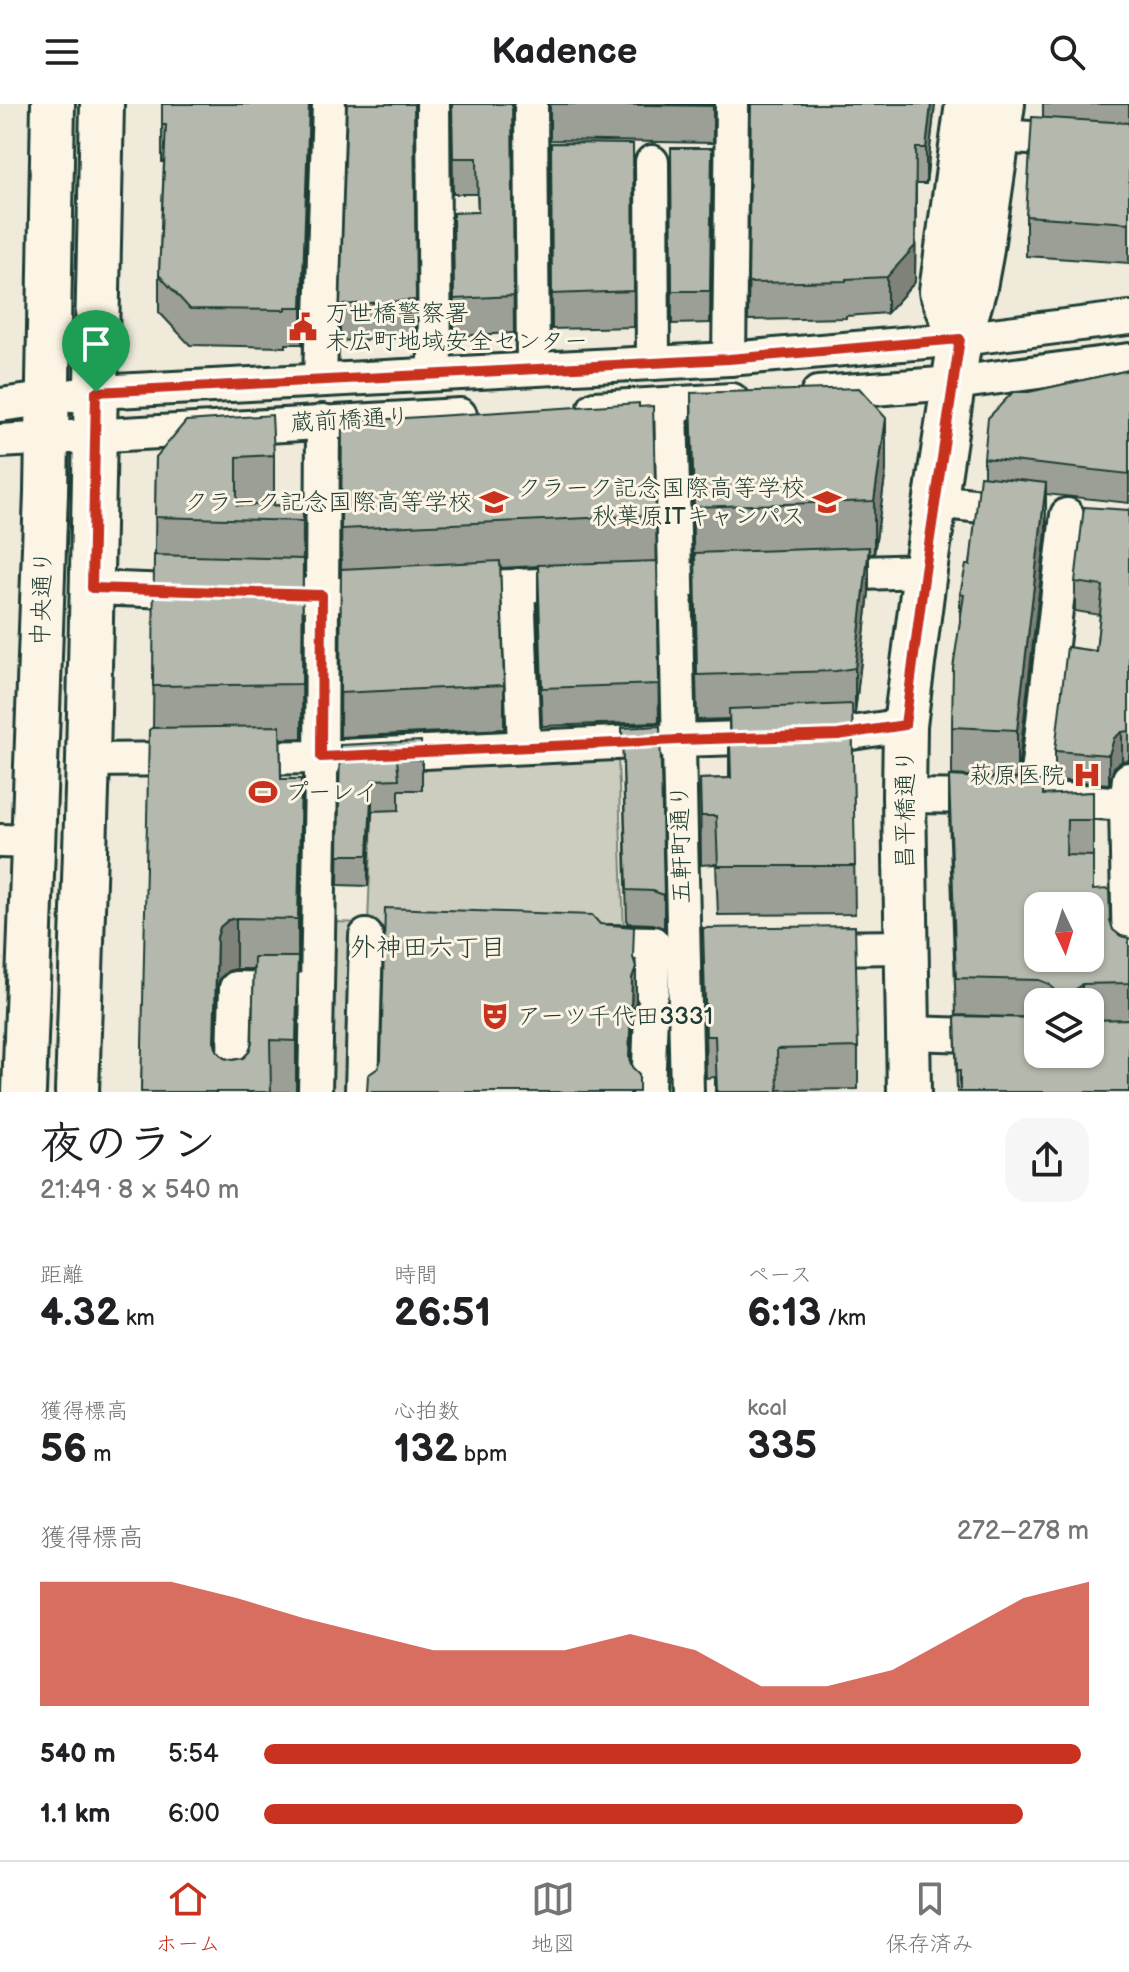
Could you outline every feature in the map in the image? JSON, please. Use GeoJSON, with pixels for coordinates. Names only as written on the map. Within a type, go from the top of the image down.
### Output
{"type":"FeatureCollection","features":[{"type":"Feature","properties":{"kind":"main road","name":"中央通り"},"geometry":{"type":"LineString","coordinates":[[24,1092],[17,842],[47,418],[53,104]]}},
{"type":"Feature","properties":{"kind":"main road","name":"中央通り"},"geometry":{"type":"LineString","coordinates":[[77,1092],[88,760],[102,104]]}},
{"type":"Feature","properties":{"kind":"main road","name":"昌平橋通り"},"geometry":{"type":"LineString","coordinates":[[960,339],[941,291],[967,104]]}},
{"type":"Feature","properties":{"kind":"main road","name":"昌平橋通り"},"geometry":{"type":"LineString","coordinates":[[909,1092],[905,725],[960,339],[981,255],[1000,120]]}},
{"type":"Feature","properties":{"kind":"street"},"geometry":{"type":"LineString","coordinates":[[320,378],[329,104]]}},
{"type":"Feature","properties":{"kind":"street"},"geometry":{"type":"LineString","coordinates":[[433,104],[435,373]]}},
{"type":"Feature","properties":{"kind":"street"},"geometry":{"type":"LineString","coordinates":[[531,104],[544,159],[533,369]]}},
{"type":"Feature","properties":{"kind":"street"},"geometry":{"type":"LineString","coordinates":[[653,363],[692,162],[732,104]]}},
{"type":"Feature","properties":{"kind":"street"},"geometry":{"type":"LineString","coordinates":[[1000,120],[1129,144]]}},
{"type":"Feature","properties":{"kind":"street"},"geometry":{"type":"LineString","coordinates":[[620,161],[692,162]]}},
{"type":"Feature","properties":{"kind":"street"},"geometry":{"type":"LineString","coordinates":[[692,162],[729,359]]}},
{"type":"Feature","properties":{"kind":"street","name":"蔵前橋通り"},"geometry":{"type":"LineString","coordinates":[[0,441],[96,392],[729,359],[960,339],[1129,318]]}},
{"type":"Feature","properties":{"kind":"street"},"geometry":{"type":"LineString","coordinates":[[560,410],[954,383],[1129,360]]}},
{"type":"Feature","properties":{"kind":"street","name":"五軒町通り"},"geometry":{"type":"LineString","coordinates":[[671,404],[679,740],[698,951],[687,1092]]}},
{"type":"Feature","properties":{"kind":"street","name":"蔵前橋通り"},"geometry":{"type":"LineString","coordinates":[[0,405],[95,435],[497,413]]}},
{"type":"Feature","properties":{"kind":"street"},"geometry":{"type":"LineString","coordinates":[[315,1092],[323,421]]}},
{"type":"Feature","properties":{"kind":"street"},"geometry":{"type":"LineString","coordinates":[[935,501],[1082,517],[1034,799]]}},
{"type":"Feature","properties":{"kind":"street"},"geometry":{"type":"LineString","coordinates":[[92,588],[322,595],[925,571]]}},
{"type":"Feature","properties":{"kind":"street"},"geometry":{"type":"LineString","coordinates":[[518,585],[524,747]]}},
{"type":"Feature","properties":{"kind":"street"},"geometry":{"type":"LineString","coordinates":[[88,760],[321,757],[838,735],[905,725]]}},
{"type":"Feature","properties":{"kind":"street"},"geometry":{"type":"LineString","coordinates":[[904,796],[1034,799],[1128,796],[1129,957]]}},
{"type":"Feature","properties":{"kind":"street"},"geometry":{"type":"LineString","coordinates":[[362,1092],[366,936]]}},
{"type":"Feature","properties":{"kind":"street"},"geometry":{"type":"LineString","coordinates":[[609,942],[653,943],[648,1092]]}},
{"type":"Feature","properties":{"kind":"street"},"geometry":{"type":"LineString","coordinates":[[787,949],[907,947]]}},
{"type":"Feature","properties":{"kind":"street"},"geometry":{"type":"LineString","coordinates":[[233,1092],[236,988],[317,989]]}},
{"type":"Feature","properties":{"kind":"street"},"geometry":{"type":"LineString","coordinates":[[908,1033],[1024,1037]]}},
{"type":"Feature","properties":{"kind":"shaded area"},"geometry":{"type":"Polygon","coordinates":[[[618,756],[624,932],[670,933],[673,1092],[327,1092],[332,922],[368,923],[374,767],[618,756]]]}},
{"type":"Feature","properties":{"kind":"building"},"geometry":{"type":"Polygon","coordinates":[[[162,104],[309,104],[302,307],[286,307],[286,310],[190,309],[159,275],[166,125],[162,125],[162,104]]]}},
{"type":"Feature","properties":{"kind":"building"},"geometry":{"type":"Polygon","coordinates":[[[347,104],[414,104],[416,300],[340,305],[347,104]]]}},
{"type":"Feature","properties":{"kind":"building"},"geometry":{"type":"Polygon","coordinates":[[[452,104],[512,104],[514,296],[454,299],[453,213],[478,212],[477,158],[453,158],[452,104]]]}},
{"type":"Feature","properties":{"kind":"building"},"geometry":{"type":"Polygon","coordinates":[[[576,104],[713,104],[713,106],[576,104]]]}},
{"type":"Feature","properties":{"kind":"building"},"geometry":{"type":"Polygon","coordinates":[[[751,104],[931,104],[926,148],[916,148],[915,246],[887,277],[748,283],[751,104]]]}},
{"type":"Feature","properties":{"kind":"building"},"geometry":{"type":"Polygon","coordinates":[[[1032,117],[1129,123],[1129,223],[1026,216],[1032,117]]]}},
{"type":"Feature","properties":{"kind":"building"},"geometry":{"type":"Polygon","coordinates":[[[551,143],[633,144],[634,291],[552,294],[551,143]]]}},
{"type":"Feature","properties":{"kind":"building"},"geometry":{"type":"Polygon","coordinates":[[[671,148],[712,148],[710,291],[672,291],[671,148]]]}},
{"type":"Feature","properties":{"kind":"building"},"geometry":{"type":"Polygon","coordinates":[[[1129,370],[1129,474],[984,458],[988,418],[1013,392],[1029,392],[1129,370]]]}},
{"type":"Feature","properties":{"kind":"building"},"geometry":{"type":"Polygon","coordinates":[[[859,388],[886,418],[874,501],[694,507],[691,393],[859,388]]]}},
{"type":"Feature","properties":{"kind":"building"},"geometry":{"type":"Polygon","coordinates":[[[639,403],[639,407],[653,406],[656,515],[341,529],[342,422],[639,403]]]}},
{"type":"Feature","properties":{"kind":"building"},"geometry":{"type":"Polygon","coordinates":[[[272,415],[274,455],[237,457],[237,505],[303,506],[303,521],[155,517],[156,457],[186,421],[272,415]]]}},
{"type":"Feature","properties":{"kind":"building"},"geometry":{"type":"Polygon","coordinates":[[[980,476],[1046,483],[1017,730],[952,727],[953,668],[964,595],[960,594],[966,565],[970,565],[980,476]]]}},
{"type":"Feature","properties":{"kind":"building"},"geometry":{"type":"Polygon","coordinates":[[[1084,507],[1129,510],[1129,731],[1114,738],[1109,755],[1055,751],[1067,647],[1096,651],[1103,586],[1075,582],[1084,507]]]}},
{"type":"Feature","properties":{"kind":"building"},"geometry":{"type":"Polygon","coordinates":[[[869,547],[855,668],[697,675],[695,553],[869,547]]]}},
{"type":"Feature","properties":{"kind":"building"},"geometry":{"type":"Polygon","coordinates":[[[154,555],[303,559],[302,684],[153,686],[154,555]]]}},
{"type":"Feature","properties":{"kind":"building"},"geometry":{"type":"Polygon","coordinates":[[[500,561],[504,685],[340,693],[341,569],[500,561]]]}},
{"type":"Feature","properties":{"kind":"building"},"geometry":{"type":"Polygon","coordinates":[[[657,561],[659,684],[542,688],[538,565],[657,561]]]}},
{"type":"Feature","properties":{"kind":"building"},"geometry":{"type":"Polygon","coordinates":[[[852,704],[855,866],[718,866],[716,816],[701,816],[700,779],[731,778],[729,709],[852,704]]]}},
{"type":"Feature","properties":{"kind":"building"},"geometry":{"type":"Polygon","coordinates":[[[280,726],[281,779],[301,779],[298,919],[236,918],[220,927],[217,937],[214,1041],[217,1051],[224,1058],[243,1058],[249,1052],[252,1042],[254,957],[298,957],[296,1041],[270,1040],[271,1092],[141,1092],[149,730],[280,726]]]}},
{"type":"Feature","properties":{"kind":"building"},"geometry":{"type":"Polygon","coordinates":[[[660,726],[664,895],[653,891],[627,890],[622,728],[660,726]]]}},
{"type":"Feature","properties":{"kind":"building"},"geometry":{"type":"Polygon","coordinates":[[[421,741],[422,760],[397,760],[399,779],[372,780],[368,855],[338,855],[340,745],[421,741]]]}},
{"type":"Feature","properties":{"kind":"building"},"geometry":{"type":"Polygon","coordinates":[[[949,776],[1043,781],[1043,795],[1093,792],[1093,820],[1067,820],[1066,855],[1093,856],[1093,890],[1109,889],[1113,930],[1129,938],[1129,983],[1052,988],[1039,980],[956,978],[949,776]]]}},
{"type":"Feature","properties":{"kind":"building","name":"アーツ千代田3331"},"geometry":{"type":"Polygon","coordinates":[[[385,908],[592,915],[600,924],[634,927],[633,957],[636,967],[632,978],[629,1058],[639,1074],[639,1092],[367,1092],[368,1075],[378,1068],[381,1059],[385,908]]]}},
{"type":"Feature","properties":{"kind":"building"},"geometry":{"type":"Polygon","coordinates":[[[855,926],[858,1047],[777,1049],[778,1092],[717,1092],[715,1036],[706,1036],[703,928],[855,926]]]}},
{"type":"Feature","properties":{"kind":"building"},"geometry":{"type":"Polygon","coordinates":[[[955,1016],[1024,1018],[1024,1068],[1104,1068],[1104,1020],[1129,1019],[1129,1092],[960,1092],[960,1071],[957,1071],[955,1016]]]}},
{"type":"Feature","properties":{"kind":"place","name":"万世橋警察署 末広町地域安全センター"},"geometry":{"type":"Point","coordinates":[303,327]}},
{"type":"Feature","properties":{"kind":"place","name":"クラーク記念国際高等学校"},"geometry":{"type":"Point","coordinates":[494,502]}},
{"type":"Feature","properties":{"kind":"place","name":"クラーク記念国際高等学校 秋葉原ITキャンパス"},"geometry":{"type":"Point","coordinates":[827,502]}},
{"type":"Feature","properties":{"kind":"place","name":"萩原医院"},"geometry":{"type":"Point","coordinates":[1087,775]}},
{"type":"Feature","properties":{"kind":"place","name":"プーレイ"},"geometry":{"type":"Point","coordinates":[263,792]}},
{"type":"Feature","properties":{"kind":"place","name":"アーツ千代田3331"},"geometry":{"type":"Point","coordinates":[495,1016]}},
{"type":"Feature","properties":{"kind":"district","name":"外神田六丁目"},"geometry":{"type":"Point","coordinates":[428,948]}},
{"type":"Feature","properties":{"kind":"route"},"geometry":{"type":"LineString","coordinates":[[960,339],[905,725],[838,735],[321,757],[322,595],[92,588],[96,392],[729,359],[960,339]]}}]}
